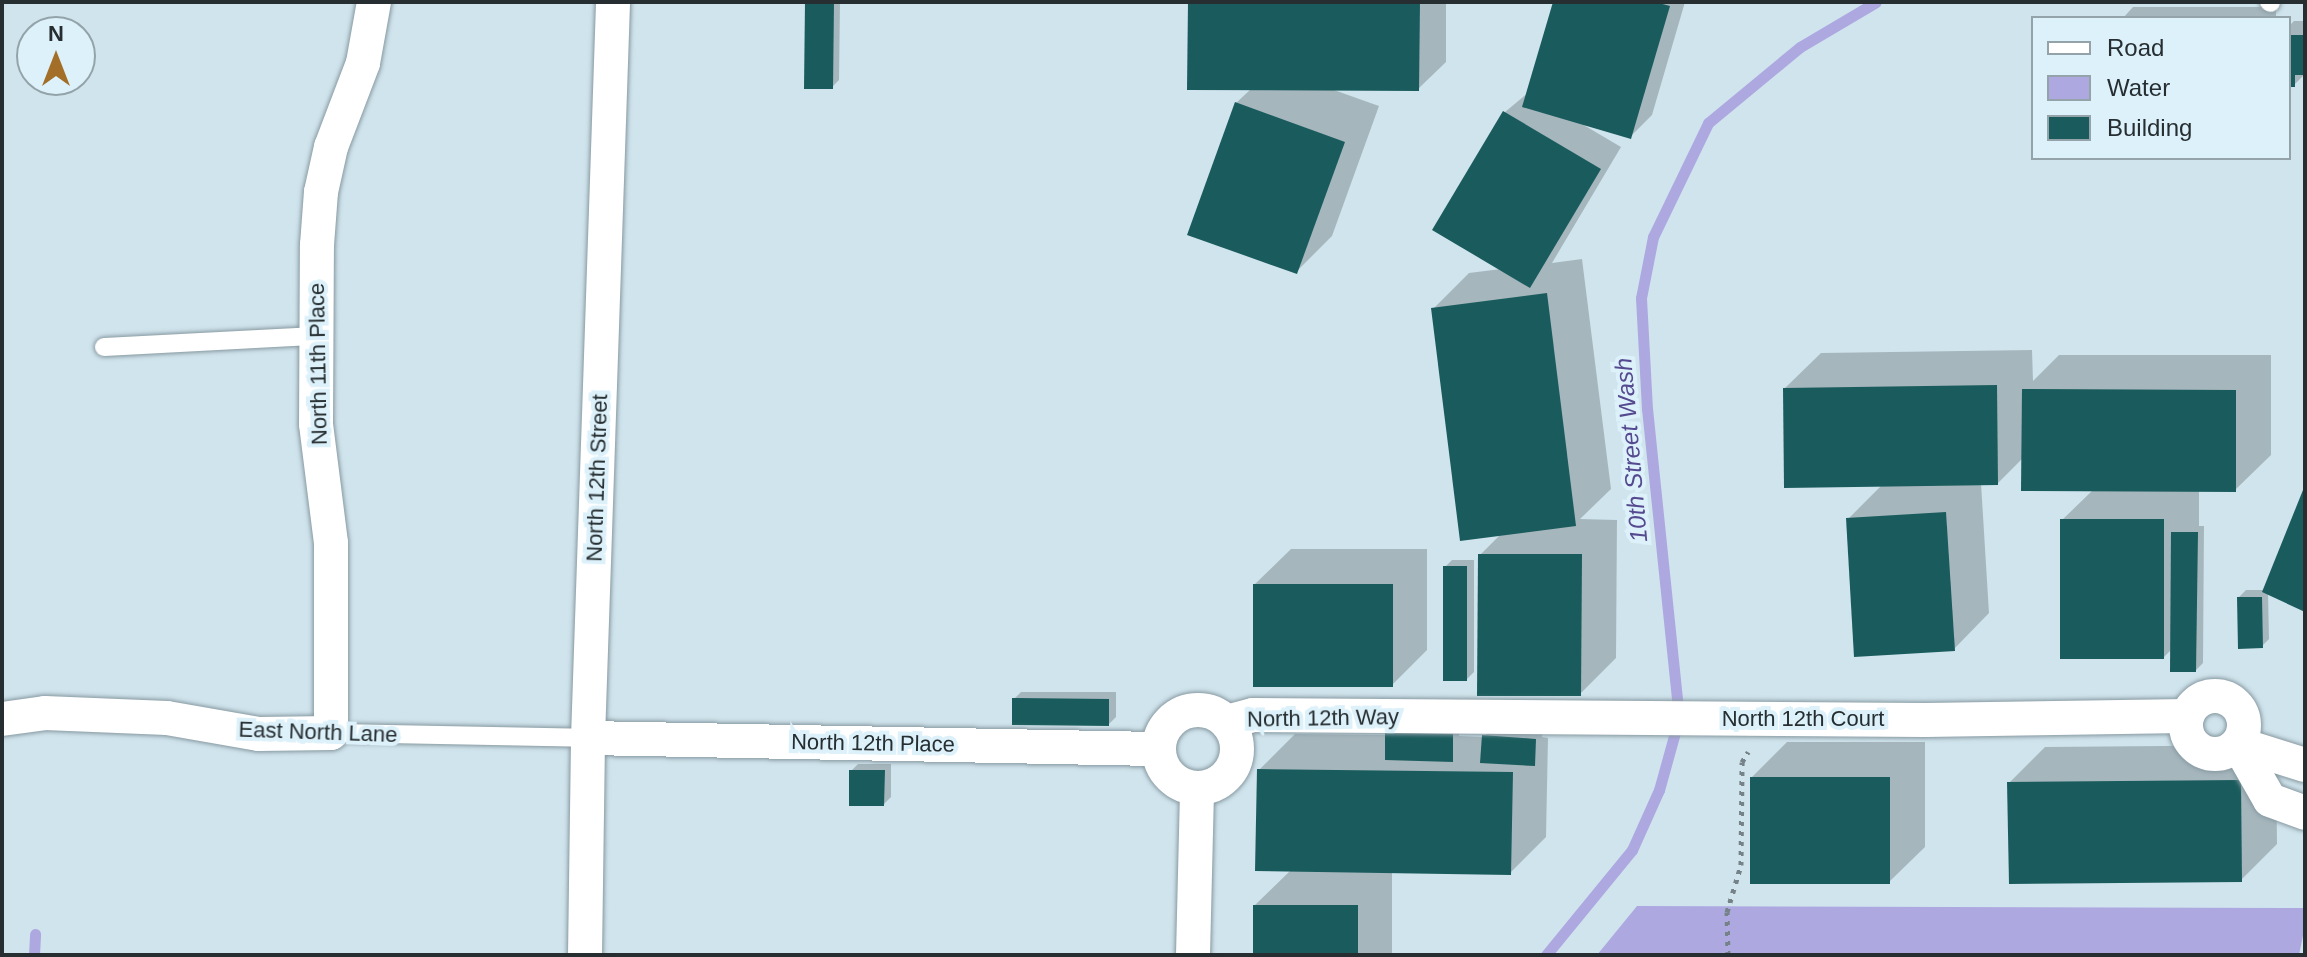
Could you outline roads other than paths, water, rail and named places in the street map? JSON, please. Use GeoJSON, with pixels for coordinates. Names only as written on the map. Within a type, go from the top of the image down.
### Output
{"type":"FeatureCollection","features":[{"type":"Feature","properties":{"kind":"street","name":"North 11th Place"},"geometry":{"type":"LineString","coordinates":[[331,733],[331,543],[316,424],[321,192],[331,147],[363,63],[374,2]]}},
{"type":"Feature","properties":{"kind":"street","name":"North 12th Street"},"geometry":{"type":"LineString","coordinates":[[585,955],[588,738],[613,2]]}},
{"type":"Feature","properties":{"kind":"street","name":"North 12th Court"},"geometry":{"type":"LineString","coordinates":[[1420,716],[1761,719],[2186,716],[2201,699],[2224,697],[2242,712],[2245,723],[2238,744]]}},
{"type":"Feature","properties":{"kind":"street","name":"North 12th Way"},"geometry":{"type":"LineString","coordinates":[[1158,749],[1167,724],[1190,710],[1203,710],[1227,722],[1238,746],[1232,771],[1222,781],[1197,789]]}},
{"type":"Feature","properties":{"kind":"street","name":"East North Lane"},"geometry":{"type":"LineString","coordinates":[[2,719],[45,713],[167,718],[259,734],[331,733]]}},
{"type":"Feature","properties":{"kind":"street","name":"North 12th Way"},"geometry":{"type":"LineString","coordinates":[[1227,722],[1253,715],[1420,716]]}},
{"type":"Feature","properties":{"kind":"street","name":"North 12th Place"},"geometry":{"type":"LineString","coordinates":[[588,738],[1158,749]]}},
{"type":"Feature","properties":{"kind":"street"},"geometry":{"type":"LineString","coordinates":[[2238,744],[2305,765]]}},
{"type":"Feature","properties":{"kind":"street"},"geometry":{"type":"LineString","coordinates":[[2238,744],[2270,800],[2305,813]]}},
{"type":"Feature","properties":{"kind":"street"},"geometry":{"type":"LineString","coordinates":[[1158,749],[1165,772],[1174,781],[1197,789],[1193,955]]}},
{"type":"Feature","properties":{"kind":"lane"},"geometry":{"type":"LineString","coordinates":[[104,347],[317,336]]}},
{"type":"Feature","properties":{"kind":"lane","name":"East North Lane"},"geometry":{"type":"LineString","coordinates":[[331,733],[588,738]]}},
{"type":"Feature","properties":{"kind":"water"},"geometry":{"type":"Polygon","coordinates":[[[1637,906],[2305,908],[2305,926],[2299,955],[1597,955],[1637,906]]]}},
{"type":"Feature","properties":{"kind":"waterway","name":"10th Street Wash"},"geometry":{"type":"LineString","coordinates":[[1546,955],[1632,850],[1659,790],[1679,718],[1647,409],[1641,298],[1653,237],[1708,123],[1800,47],[1876,2]]}},
{"type":"Feature","properties":{"kind":"waterway"},"geometry":{"type":"LineString","coordinates":[[34,955],[35,934]]}}]}
